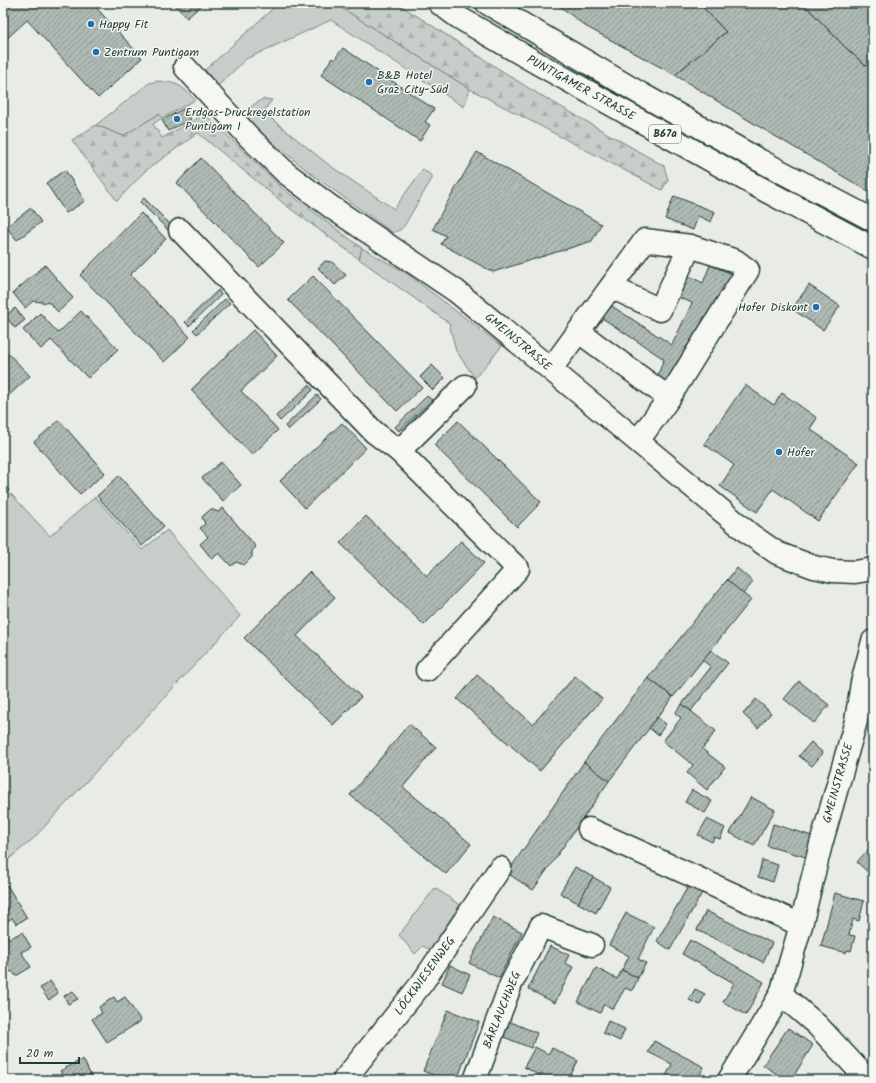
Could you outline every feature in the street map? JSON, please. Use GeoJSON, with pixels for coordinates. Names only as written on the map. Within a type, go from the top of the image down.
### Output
{"type":"FeatureCollection","features":[{"type":"Feature","properties":{"kind":"street"},"geometry":{"type":"LineString","coordinates":[[430,3],[458,17]]}},
{"type":"Feature","properties":{"kind":"street","name":"PUNTIGAMER STRASSE"},"geometry":{"type":"LineString","coordinates":[[439,3],[458,17],[632,116],[873,248]]}},
{"type":"Feature","properties":{"kind":"street","name":"PUNTIGAMER STRASSE"},"geometry":{"type":"LineString","coordinates":[[490,4],[641,94],[759,160],[873,220]]}},
{"type":"Feature","properties":{"kind":"street","name":"GMEINSTRASSE"},"geometry":{"type":"LineString","coordinates":[[185,67],[249,137],[286,172],[330,207],[456,291],[751,535],[777,553],[814,567],[833,571],[855,572],[873,569]]}},
{"type":"Feature","properties":{"kind":"street"},"geometry":{"type":"LineString","coordinates":[[180,230],[374,432],[399,451],[518,569],[427,670]]}},
{"type":"Feature","properties":{"kind":"street"},"geometry":{"type":"LineString","coordinates":[[551,369],[645,240],[690,246],[736,261],[748,270],[669,398],[638,441]]}},
{"type":"Feature","properties":{"kind":"street"},"geometry":{"type":"LineString","coordinates":[[611,287],[660,310],[690,246]]}},
{"type":"Feature","properties":{"kind":"street"},"geometry":{"type":"LineString","coordinates":[[579,332],[669,398]]}},
{"type":"Feature","properties":{"kind":"street"},"geometry":{"type":"LineString","coordinates":[[399,451],[465,386]]}},
{"type":"Feature","properties":{"kind":"street","name":"GMEINSTRASSE"},"geometry":{"type":"LineString","coordinates":[[729,1080],[781,994],[856,721],[862,683],[872,646]]}},
{"type":"Feature","properties":{"kind":"street"},"geometry":{"type":"LineString","coordinates":[[589,829],[801,925]]}},
{"type":"Feature","properties":{"kind":"street","name":"LÖCKWIESENWEG"},"geometry":{"type":"LineString","coordinates":[[344,1080],[422,983],[500,868]]}},
{"type":"Feature","properties":{"kind":"street","name":"BÄRLAUCHWEG"},"geometry":{"type":"LineString","coordinates":[[475,1080],[511,984],[541,926],[592,945]]}},
{"type":"Feature","properties":{"kind":"street"},"geometry":{"type":"LineString","coordinates":[[781,994],[816,1025],[868,1080]]}},
{"type":"Feature","properties":{"kind":"green space"},"geometry":{"type":"Polygon","coordinates":[[[279,3],[334,3],[470,89],[464,107],[331,20],[246,59],[218,86],[205,70],[279,3]]]}},
{"type":"Feature","properties":{"kind":"green space"},"geometry":{"type":"Polygon","coordinates":[[[334,3],[397,3],[530,89],[664,166],[668,180],[662,190],[470,89],[334,3]]]}},
{"type":"Feature","properties":{"kind":"green space"},"geometry":{"type":"Polygon","coordinates":[[[158,81],[170,82],[183,88],[195,100],[162,118],[159,114],[123,136],[96,125],[149,83],[158,81]]]}},
{"type":"Feature","properties":{"kind":"green space"},"geometry":{"type":"Polygon","coordinates":[[[263,99],[272,100],[263,112],[329,165],[394,209],[423,169],[433,177],[404,226],[400,230],[393,233],[310,173],[244,119],[248,109],[263,99]]]}},
{"type":"Feature","properties":{"kind":"green space"},"geometry":{"type":"Polygon","coordinates":[[[159,114],[162,118],[153,124],[162,138],[205,114],[283,189],[362,248],[359,259],[288,207],[198,133],[145,171],[117,201],[72,140],[96,125],[123,136],[159,114]]]}},
{"type":"Feature","properties":{"kind":"green space"},"geometry":{"type":"Polygon","coordinates":[[[362,248],[406,273],[502,346],[475,378],[456,351],[449,323],[359,259],[362,248]]]}},
{"type":"Feature","properties":{"kind":"green space"},"geometry":{"type":"Polygon","coordinates":[[[11,494],[50,536],[95,497],[142,550],[167,530],[240,616],[33,839],[3,864],[3,500],[11,494]]]}},
{"type":"Feature","properties":{"kind":"green space"},"geometry":{"type":"Polygon","coordinates":[[[435,888],[460,905],[430,950],[423,946],[415,954],[399,935],[435,888]]]}},
{"type":"Feature","properties":{"kind":"building","name":"Zentrum Puntigam"},"geometry":{"type":"Polygon","coordinates":[[[3,3],[92,3],[142,58],[98,98],[27,20],[3,42],[3,3]]]}},
{"type":"Feature","properties":{"kind":"building"},"geometry":{"type":"Polygon","coordinates":[[[173,3],[204,3],[187,18],[173,3]]]}},
{"type":"Feature","properties":{"kind":"building"},"geometry":{"type":"Polygon","coordinates":[[[556,3],[699,3],[726,32],[675,75],[585,26],[556,3]]]}},
{"type":"Feature","properties":{"kind":"building"},"geometry":{"type":"Polygon","coordinates":[[[699,3],[803,3],[844,46],[866,66],[873,60],[873,194],[675,75],[726,32],[699,3]]]}},
{"type":"Feature","properties":{"kind":"building"},"geometry":{"type":"Polygon","coordinates":[[[803,3],[873,3],[873,60],[866,66],[844,46],[803,3]]]}},
{"type":"Feature","properties":{"kind":"building"},"geometry":{"type":"Polygon","coordinates":[[[343,48],[434,109],[425,122],[430,125],[420,141],[321,75],[332,58],[334,60],[343,48]]]}},
{"type":"Feature","properties":{"kind":"building","name":"Erdgas-Druckregelstation Puntigam 1"},"geometry":{"type":"Polygon","coordinates":[[[185,108],[191,119],[168,131],[162,120],[185,108]]]}},
{"type":"Feature","properties":{"kind":"building"},"geometry":{"type":"Polygon","coordinates":[[[477,152],[601,224],[592,241],[493,272],[441,244],[446,236],[433,229],[477,152]]]}},
{"type":"Feature","properties":{"kind":"building"},"geometry":{"type":"Polygon","coordinates":[[[201,158],[284,243],[259,267],[177,183],[201,158]]]}},
{"type":"Feature","properties":{"kind":"building"},"geometry":{"type":"Polygon","coordinates":[[[65,170],[85,201],[66,213],[46,183],[65,170]]]}},
{"type":"Feature","properties":{"kind":"building"},"geometry":{"type":"Polygon","coordinates":[[[674,196],[715,212],[711,222],[698,216],[693,230],[665,219],[674,196]]]}},
{"type":"Feature","properties":{"kind":"building"},"geometry":{"type":"Polygon","coordinates":[[[144,198],[176,230],[172,234],[140,202],[144,198]]]}},
{"type":"Feature","properties":{"kind":"building"},"geometry":{"type":"Polygon","coordinates":[[[31,208],[41,222],[17,240],[6,227],[31,208]]]}},
{"type":"Feature","properties":{"kind":"building"},"geometry":{"type":"Polygon","coordinates":[[[141,213],[166,239],[130,275],[190,337],[164,362],[80,275],[141,213]]]}},
{"type":"Feature","properties":{"kind":"building"},"geometry":{"type":"Polygon","coordinates":[[[325,261],[332,262],[346,275],[335,285],[318,268],[325,261]]]}},
{"type":"Feature","properties":{"kind":"building"},"geometry":{"type":"Polygon","coordinates":[[[45,265],[73,298],[58,312],[50,303],[33,301],[25,308],[13,293],[45,265]]]}},
{"type":"Feature","properties":{"kind":"building"},"geometry":{"type":"Polygon","coordinates":[[[710,265],[735,275],[715,321],[704,317],[674,385],[657,377],[664,359],[596,314],[604,301],[672,345],[692,303],[678,297],[689,276],[703,283],[710,265]]]}},
{"type":"Feature","properties":{"kind":"building"},"geometry":{"type":"Polygon","coordinates":[[[313,276],[422,387],[397,411],[288,300],[313,276]]]}},
{"type":"Feature","properties":{"kind":"building","name":"Hofer Diskont"},"geometry":{"type":"Polygon","coordinates":[[[809,285],[840,306],[823,330],[792,309],[809,285]]]}},
{"type":"Feature","properties":{"kind":"building"},"geometry":{"type":"Polygon","coordinates":[[[218,290],[221,295],[189,326],[185,322],[218,290]]]}},
{"type":"Feature","properties":{"kind":"building"},"geometry":{"type":"Polygon","coordinates":[[[225,299],[230,303],[197,334],[193,330],[225,299]]]}},
{"type":"Feature","properties":{"kind":"building"},"geometry":{"type":"Polygon","coordinates":[[[15,308],[25,320],[15,328],[5,316],[15,308]]]}},
{"type":"Feature","properties":{"kind":"building"},"geometry":{"type":"Polygon","coordinates":[[[81,311],[118,349],[88,378],[51,340],[41,349],[23,330],[40,313],[58,333],[81,311]]]}},
{"type":"Feature","properties":{"kind":"building"},"geometry":{"type":"Polygon","coordinates":[[[253,330],[277,356],[241,391],[278,430],[252,455],[191,390],[253,330]]]}},
{"type":"Feature","properties":{"kind":"building"},"geometry":{"type":"Polygon","coordinates":[[[3,348],[30,376],[6,398],[3,395],[3,348]]]}},
{"type":"Feature","properties":{"kind":"building"},"geometry":{"type":"Polygon","coordinates":[[[432,365],[445,378],[433,390],[420,377],[432,365]]]}},
{"type":"Feature","properties":{"kind":"building"},"geometry":{"type":"Polygon","coordinates":[[[309,385],[313,390],[280,421],[276,416],[309,385]]]}},
{"type":"Feature","properties":{"kind":"building","name":"Hofer"},"geometry":{"type":"Polygon","coordinates":[[[745,385],[774,405],[782,393],[817,418],[810,429],[859,463],[818,521],[773,489],[757,512],[720,486],[734,465],[704,444],[745,385]]]}},
{"type":"Feature","properties":{"kind":"building"},"geometry":{"type":"Polygon","coordinates":[[[317,395],[321,399],[288,430],[285,426],[317,395]]]}},
{"type":"Feature","properties":{"kind":"building"},"geometry":{"type":"Polygon","coordinates":[[[427,396],[432,400],[399,431],[395,427],[427,396]]]}},
{"type":"Feature","properties":{"kind":"building"},"geometry":{"type":"Polygon","coordinates":[[[59,420],[105,473],[80,494],[34,442],[59,420]]]}},
{"type":"Feature","properties":{"kind":"building"},"geometry":{"type":"Polygon","coordinates":[[[458,421],[541,502],[517,527],[434,445],[458,421]]]}},
{"type":"Feature","properties":{"kind":"building"},"geometry":{"type":"Polygon","coordinates":[[[342,423],[366,448],[305,508],[280,481],[342,423]]]}},
{"type":"Feature","properties":{"kind":"building"},"geometry":{"type":"Polygon","coordinates":[[[221,462],[241,485],[223,501],[202,478],[221,462]]]}},
{"type":"Feature","properties":{"kind":"building"},"geometry":{"type":"Polygon","coordinates":[[[119,476],[164,526],[142,546],[97,496],[119,476]]]}},
{"type":"Feature","properties":{"kind":"building"},"geometry":{"type":"Polygon","coordinates":[[[3,483],[9,490],[3,496],[3,483]]]}},
{"type":"Feature","properties":{"kind":"building"},"geometry":{"type":"Polygon","coordinates":[[[223,508],[256,547],[252,551],[252,557],[244,565],[236,562],[231,566],[219,553],[212,559],[200,544],[208,537],[200,528],[205,524],[202,517],[211,509],[218,512],[223,508]]]}},
{"type":"Feature","properties":{"kind":"building"},"geometry":{"type":"Polygon","coordinates":[[[366,516],[427,576],[461,541],[484,563],[424,625],[340,543],[366,516]]]}},
{"type":"Feature","properties":{"kind":"building"},"geometry":{"type":"Polygon","coordinates":[[[737,568],[753,582],[743,594],[727,580],[737,568]]]}},
{"type":"Feature","properties":{"kind":"building"},"geometry":{"type":"Polygon","coordinates":[[[309,572],[335,597],[297,636],[361,697],[333,725],[244,638],[309,572]]]}},
{"type":"Feature","properties":{"kind":"building"},"geometry":{"type":"Polygon","coordinates":[[[727,580],[751,600],[673,697],[648,678],[727,580]]]}},
{"type":"Feature","properties":{"kind":"building"},"geometry":{"type":"Polygon","coordinates":[[[711,650],[728,663],[691,711],[682,704],[711,667],[702,660],[711,650]]]}},
{"type":"Feature","properties":{"kind":"building"},"geometry":{"type":"Polygon","coordinates":[[[477,675],[533,724],[575,676],[602,699],[540,771],[457,699],[477,675]]]}},
{"type":"Feature","properties":{"kind":"building"},"geometry":{"type":"Polygon","coordinates":[[[648,678],[673,697],[609,781],[584,762],[648,678]]]}},
{"type":"Feature","properties":{"kind":"building"},"geometry":{"type":"Polygon","coordinates":[[[799,681],[829,705],[814,723],[784,699],[799,681]]]}},
{"type":"Feature","properties":{"kind":"building"},"geometry":{"type":"Polygon","coordinates":[[[756,699],[771,713],[758,728],[743,714],[756,699]]]}},
{"type":"Feature","properties":{"kind":"building"},"geometry":{"type":"Polygon","coordinates":[[[682,704],[716,731],[702,749],[725,767],[707,790],[687,773],[693,765],[663,741],[681,718],[675,713],[682,704]]]}},
{"type":"Feature","properties":{"kind":"building"},"geometry":{"type":"Polygon","coordinates":[[[657,717],[666,724],[658,735],[649,728],[657,717]]]}},
{"type":"Feature","properties":{"kind":"building"},"geometry":{"type":"Polygon","coordinates":[[[409,724],[436,747],[403,787],[471,844],[446,874],[350,795],[409,724]]]}},
{"type":"Feature","properties":{"kind":"building"},"geometry":{"type":"Polygon","coordinates":[[[811,742],[823,753],[812,766],[799,756],[811,742]]]}},
{"type":"Feature","properties":{"kind":"building"},"geometry":{"type":"Polygon","coordinates":[[[584,762],[609,781],[533,890],[507,873],[584,762]]]}},
{"type":"Feature","properties":{"kind":"building"},"geometry":{"type":"Polygon","coordinates":[[[692,790],[712,801],[705,813],[685,802],[692,790]]]}},
{"type":"Feature","properties":{"kind":"building"},"geometry":{"type":"Polygon","coordinates":[[[751,797],[775,810],[754,846],[730,833],[751,797]]]}},
{"type":"Feature","properties":{"kind":"building"},"geometry":{"type":"Polygon","coordinates":[[[707,819],[725,828],[720,839],[714,837],[712,842],[698,835],[707,819]]]}},
{"type":"Feature","properties":{"kind":"building"},"geometry":{"type":"Polygon","coordinates":[[[773,824],[812,836],[806,857],[767,846],[773,824]]]}},
{"type":"Feature","properties":{"kind":"building"},"geometry":{"type":"Polygon","coordinates":[[[873,844],[873,877],[857,862],[873,844]]]}},
{"type":"Feature","properties":{"kind":"building"},"geometry":{"type":"Polygon","coordinates":[[[762,860],[778,865],[773,882],[758,877],[762,860]]]}},
{"type":"Feature","properties":{"kind":"building"},"geometry":{"type":"Polygon","coordinates":[[[575,867],[593,877],[578,903],[560,893],[575,867]]]}},
{"type":"Feature","properties":{"kind":"building"},"geometry":{"type":"Polygon","coordinates":[[[593,877],[610,887],[596,913],[578,903],[593,877]]]}},
{"type":"Feature","properties":{"kind":"building"},"geometry":{"type":"Polygon","coordinates":[[[690,883],[703,891],[670,950],[657,941],[690,883]]]}},
{"type":"Feature","properties":{"kind":"building"},"geometry":{"type":"Polygon","coordinates":[[[7,885],[27,918],[16,924],[12,918],[3,924],[3,887],[7,885]]]}},
{"type":"Feature","properties":{"kind":"building"},"geometry":{"type":"Polygon","coordinates":[[[835,893],[864,901],[859,921],[853,919],[849,935],[855,936],[851,951],[847,950],[846,953],[821,946],[835,893]]]}},
{"type":"Feature","properties":{"kind":"building"},"geometry":{"type":"Polygon","coordinates":[[[706,911],[772,943],[763,962],[697,930],[706,911]]]}},
{"type":"Feature","properties":{"kind":"building"},"geometry":{"type":"Polygon","coordinates":[[[626,913],[654,927],[638,959],[646,963],[638,978],[622,970],[629,956],[609,945],[626,913]]]}},
{"type":"Feature","properties":{"kind":"building"},"geometry":{"type":"Polygon","coordinates":[[[493,917],[522,932],[499,978],[469,963],[493,917]]]}},
{"type":"Feature","properties":{"kind":"building"},"geometry":{"type":"Polygon","coordinates":[[[4,931],[9,939],[22,932],[31,947],[21,952],[31,967],[16,976],[12,971],[6,974],[3,969],[4,931]]]}},
{"type":"Feature","properties":{"kind":"building"},"geometry":{"type":"Polygon","coordinates":[[[690,940],[764,982],[746,1015],[723,1002],[734,983],[682,954],[690,940]]]}},
{"type":"Feature","properties":{"kind":"building"},"geometry":{"type":"Polygon","coordinates":[[[550,946],[569,955],[565,963],[573,967],[555,1003],[528,989],[550,946]]]}},
{"type":"Feature","properties":{"kind":"building"},"geometry":{"type":"Polygon","coordinates":[[[450,965],[470,975],[462,992],[442,983],[450,965]]]}},
{"type":"Feature","properties":{"kind":"building"},"geometry":{"type":"Polygon","coordinates":[[[596,968],[617,979],[622,970],[638,978],[632,991],[625,988],[613,1009],[604,1004],[600,1013],[578,1002],[596,968]]]}},
{"type":"Feature","properties":{"kind":"building"},"geometry":{"type":"Polygon","coordinates":[[[50,981],[58,993],[49,1000],[40,988],[50,981]]]}},
{"type":"Feature","properties":{"kind":"building"},"geometry":{"type":"Polygon","coordinates":[[[695,989],[705,994],[700,1005],[689,1000],[695,989]]]}},
{"type":"Feature","properties":{"kind":"building"},"geometry":{"type":"Polygon","coordinates":[[[73,991],[78,999],[68,1004],[64,996],[73,991]]]}},
{"type":"Feature","properties":{"kind":"building"},"geometry":{"type":"Polygon","coordinates":[[[114,997],[117,1002],[125,997],[141,1021],[107,1042],[92,1019],[102,1013],[99,1007],[114,997]]]}},
{"type":"Feature","properties":{"kind":"building"},"geometry":{"type":"Polygon","coordinates":[[[448,1010],[479,1022],[457,1080],[446,1080],[423,1071],[448,1010]]]}},
{"type":"Feature","properties":{"kind":"building"},"geometry":{"type":"Polygon","coordinates":[[[506,1020],[537,1033],[531,1048],[499,1035],[506,1020]]]}},
{"type":"Feature","properties":{"kind":"building"},"geometry":{"type":"Polygon","coordinates":[[[608,1021],[625,1029],[620,1041],[603,1033],[608,1021]]]}},
{"type":"Feature","properties":{"kind":"building"},"geometry":{"type":"Polygon","coordinates":[[[788,1028],[813,1045],[791,1080],[786,1080],[763,1065],[788,1028]]]}},
{"type":"Feature","properties":{"kind":"building"},"geometry":{"type":"Polygon","coordinates":[[[654,1041],[704,1067],[700,1074],[707,1078],[706,1080],[664,1080],[672,1064],[648,1052],[654,1041]]]}},
{"type":"Feature","properties":{"kind":"building"},"geometry":{"type":"Polygon","coordinates":[[[535,1047],[548,1054],[552,1048],[578,1061],[568,1080],[548,1080],[524,1067],[535,1047]]]}},
{"type":"Feature","properties":{"kind":"building"},"geometry":{"type":"Polygon","coordinates":[[[83,1059],[93,1080],[60,1080],[64,1078],[60,1071],[83,1059]]]}},
{"type":"Feature","properties":{"kind":"place","name":"Happy Fit"},"geometry":{"type":"Point","coordinates":[91,24]}},
{"type":"Feature","properties":{"kind":"place","name":"Zentrum Puntigam"},"geometry":{"type":"Point","coordinates":[96,52]}},
{"type":"Feature","properties":{"kind":"place","name":"B&B Hotel Graz City-Süd"},"geometry":{"type":"Point","coordinates":[369,82]}},
{"type":"Feature","properties":{"kind":"place","name":"Erdgas-Druckregelstation Puntigam 1"},"geometry":{"type":"Point","coordinates":[177,119]}},
{"type":"Feature","properties":{"kind":"place","name":"Hofer Diskont"},"geometry":{"type":"Point","coordinates":[816,307]}},
{"type":"Feature","properties":{"kind":"place","name":"Hofer"},"geometry":{"type":"Point","coordinates":[779,452]}}]}
